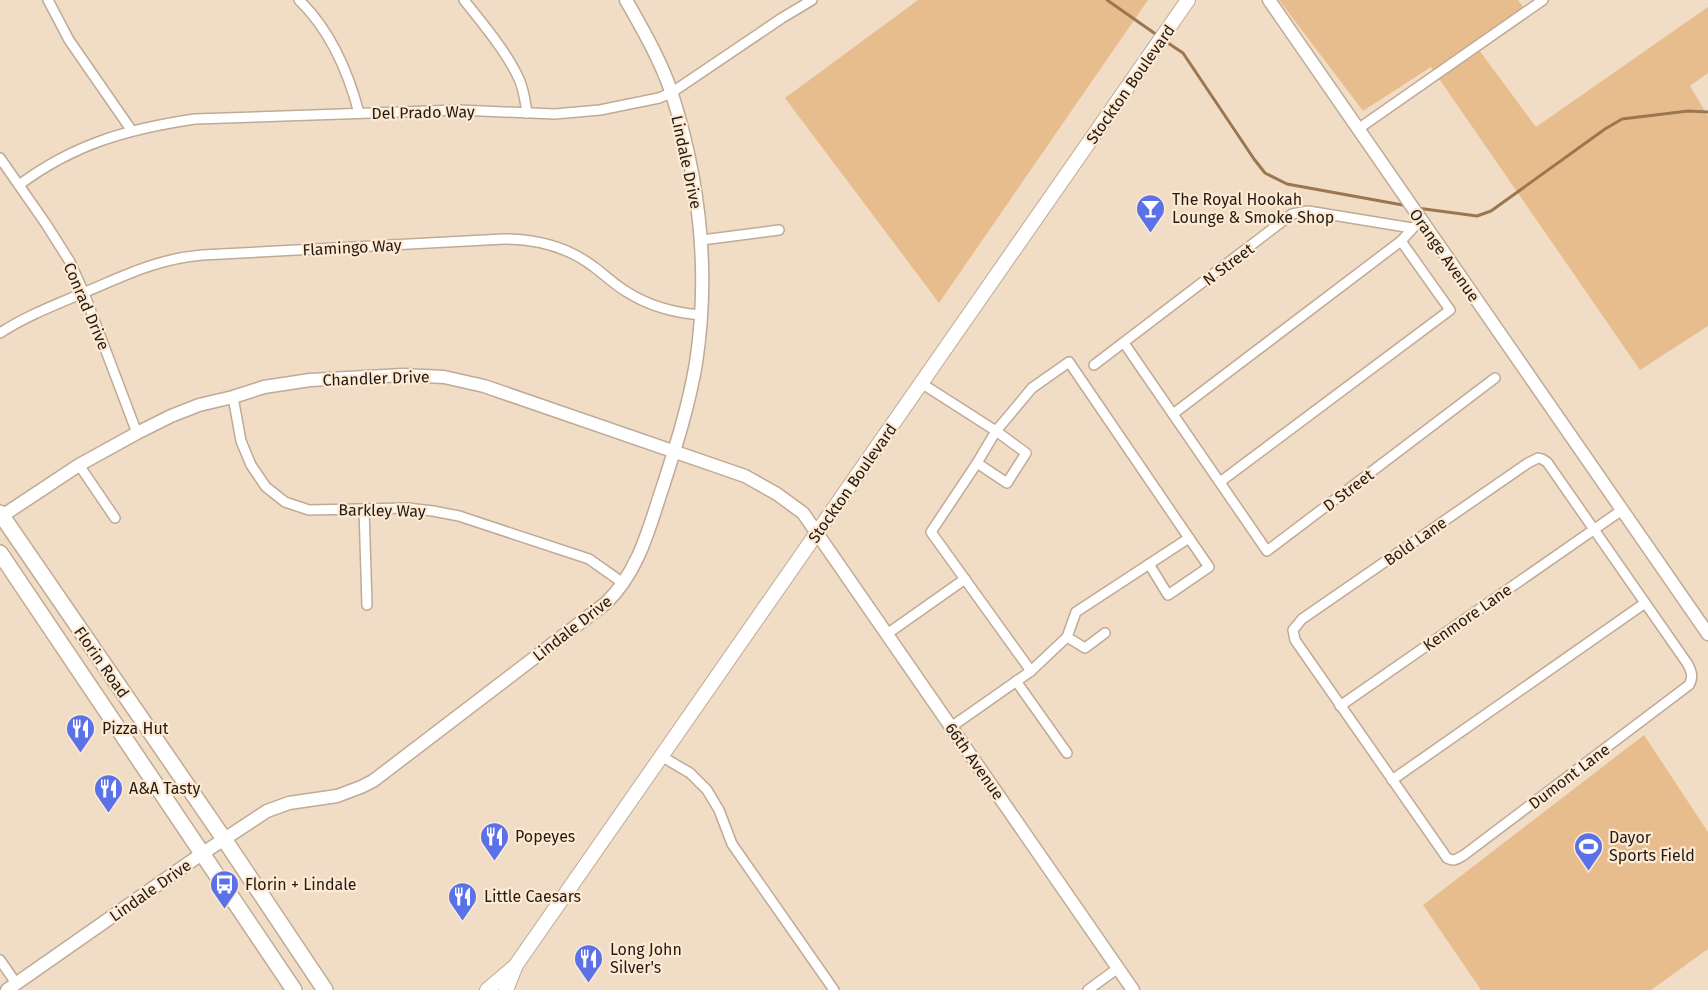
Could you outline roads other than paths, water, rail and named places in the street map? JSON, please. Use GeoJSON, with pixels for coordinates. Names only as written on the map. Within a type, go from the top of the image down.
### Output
{"type":"FeatureCollection","features":[{"type":"Feature","properties":{"kind":"main road","name":"Stockton Boulevard"},"geometry":{"type":"LineString","coordinates":[[506,990],[516,965],[1188,0]]}},
{"type":"Feature","properties":{"kind":"main road","name":"Florin Road"},"geometry":{"type":"LineString","coordinates":[[1,515],[325,990]]}},
{"type":"Feature","properties":{"kind":"main road"},"geometry":{"type":"LineString","coordinates":[[0,535],[18,542]]}},
{"type":"Feature","properties":{"kind":"main road","name":"Florin Road"},"geometry":{"type":"LineString","coordinates":[[0,553],[294,990]]}},
{"type":"Feature","properties":{"kind":"main road","name":"Stockton Boulevard"},"geometry":{"type":"LineString","coordinates":[[487,990],[516,965]]}},
{"type":"Feature","properties":{"kind":"street"},"geometry":{"type":"LineString","coordinates":[[48,0],[69,40],[132,131]]}},
{"type":"Feature","properties":{"kind":"street"},"geometry":{"type":"LineString","coordinates":[[299,0],[332,43],[346,72],[359,113]]}},
{"type":"Feature","properties":{"kind":"street"},"geometry":{"type":"LineString","coordinates":[[464,0],[510,62],[524,94],[527,113]]}},
{"type":"Feature","properties":{"kind":"street","name":"Lindale Drive"},"geometry":{"type":"LineString","coordinates":[[11,987],[255,818],[289,803],[338,796],[362,788],[373,781],[606,603],[633,568],[675,452],[692,380],[701,315],[702,240],[690,163],[671,93],[655,55],[626,0]]}},
{"type":"Feature","properties":{"kind":"street"},"geometry":{"type":"LineString","coordinates":[[790,0],[796,9]]}},
{"type":"Feature","properties":{"kind":"street","name":"Del Prado Way"},"geometry":{"type":"LineString","coordinates":[[19,185],[42,167],[77,150],[156,125],[195,120],[458,110],[570,113],[600,110],[659,98],[671,93],[812,0]]}},
{"type":"Feature","properties":{"kind":"street","name":"Orange Avenue"},"geometry":{"type":"LineString","coordinates":[[1269,0],[1399,188],[1417,221],[1708,634]]}},
{"type":"Feature","properties":{"kind":"street"},"geometry":{"type":"LineString","coordinates":[[1358,129],[1544,0]]}},
{"type":"Feature","properties":{"kind":"street","name":"Conrad Drive"},"geometry":{"type":"LineString","coordinates":[[0,158],[70,262],[84,293],[136,433]]}},
{"type":"Feature","properties":{"kind":"street","name":"N Street"},"geometry":{"type":"LineString","coordinates":[[1094,365],[1292,214],[1308,211],[1417,221]]}},
{"type":"Feature","properties":{"kind":"street"},"geometry":{"type":"LineString","coordinates":[[1173,414],[1401,241],[1417,221]]}},
{"type":"Feature","properties":{"kind":"street"},"geometry":{"type":"LineString","coordinates":[[702,240],[779,230]]}},
{"type":"Feature","properties":{"kind":"street","name":"Flamingo Way"},"geometry":{"type":"LineString","coordinates":[[0,333],[36,313],[137,269],[188,256],[517,239],[542,242],[575,254],[596,267],[626,292],[643,301],[688,314],[701,315]]}},
{"type":"Feature","properties":{"kind":"street"},"geometry":{"type":"LineString","coordinates":[[1124,343],[1220,482],[1450,310],[1401,241]]}},
{"type":"Feature","properties":{"kind":"street"},"geometry":{"type":"LineString","coordinates":[[1031,671],[932,532],[996,431],[1032,388],[1069,362],[1209,567],[1168,594],[1149,564]]}},
{"type":"Feature","properties":{"kind":"street","name":"Chandler Drive"},"geometry":{"type":"LineString","coordinates":[[1,515],[136,433],[199,405],[233,398],[264,387],[310,380],[403,375],[444,377],[484,386],[746,476],[803,513],[817,533]]}},
{"type":"Feature","properties":{"kind":"street","name":"D Street"},"geometry":{"type":"LineString","coordinates":[[1220,482],[1267,551],[1495,378]]}},
{"type":"Feature","properties":{"kind":"street"},"geometry":{"type":"LineString","coordinates":[[921,383],[1026,453],[1007,483],[977,464]]}},
{"type":"Feature","properties":{"kind":"street","name":"Barkley Way"},"geometry":{"type":"LineString","coordinates":[[233,398],[238,428],[246,453],[258,477],[275,496],[291,505],[309,510],[407,508],[459,516],[589,559],[622,583]]}},
{"type":"Feature","properties":{"kind":"street","name":"Bold Lane"},"geometry":{"type":"LineString","coordinates":[[1341,706],[1294,640],[1293,630],[1302,619],[1538,458],[1547,462],[1594,529]]}},
{"type":"Feature","properties":{"kind":"street"},"geometry":{"type":"LineString","coordinates":[[80,465],[116,518]]}},
{"type":"Feature","properties":{"kind":"street"},"geometry":{"type":"LineString","coordinates":[[364,509],[367,605]]}},
{"type":"Feature","properties":{"kind":"street"},"geometry":{"type":"LineString","coordinates":[[1594,529],[1622,510]]}},
{"type":"Feature","properties":{"kind":"street","name":"Dumont Lane"},"geometry":{"type":"LineString","coordinates":[[1341,706],[1447,858],[1451,861],[1464,855],[1691,681],[1690,669],[1594,529]]}},
{"type":"Feature","properties":{"kind":"street","name":"Kenmore Lane"},"geometry":{"type":"LineString","coordinates":[[1341,706],[1594,529]]}},
{"type":"Feature","properties":{"kind":"street","name":"66th Avenue"},"geometry":{"type":"LineString","coordinates":[[817,533],[1133,990]]}},
{"type":"Feature","properties":{"kind":"street"},"geometry":{"type":"LineString","coordinates":[[951,728],[1031,671],[1067,638],[1076,612],[1188,538]]}},
{"type":"Feature","properties":{"kind":"street"},"geometry":{"type":"LineString","coordinates":[[887,634],[965,579]]}},
{"type":"Feature","properties":{"kind":"street"},"geometry":{"type":"LineString","coordinates":[[1392,780],[1645,603]]}},
{"type":"Feature","properties":{"kind":"street"},"geometry":{"type":"LineString","coordinates":[[1067,638],[1085,648],[1105,633]]}},
{"type":"Feature","properties":{"kind":"street"},"geometry":{"type":"LineString","coordinates":[[1016,681],[1067,753]]}},
{"type":"Feature","properties":{"kind":"street"},"geometry":{"type":"LineString","coordinates":[[661,756],[690,773],[707,790],[719,810],[726,833],[738,854],[834,990]]}},
{"type":"Feature","properties":{"kind":"street"},"geometry":{"type":"LineString","coordinates":[[0,960],[11,987]]}},
{"type":"Feature","properties":{"kind":"street"},"geometry":{"type":"LineString","coordinates":[[1088,990],[1118,968]]}},
{"type":"Feature","properties":{"kind":"waterway"},"geometry":{"type":"LineString","coordinates":[[1107,0],[1157,35]]}},
{"type":"Feature","properties":{"kind":"waterway"},"geometry":{"type":"LineString","coordinates":[[1165,41],[1183,53],[1265,173],[1287,184],[1408,206]]}},
{"type":"Feature","properties":{"kind":"waterway"},"geometry":{"type":"LineString","coordinates":[[1417,208],[1477,216],[1491,211],[1622,119],[1688,111],[1708,112]]}},
{"type":"Feature","properties":{"kind":"place","name":"The Royal Hookah Lounge & Smoke Shop"},"geometry":{"type":"Point","coordinates":[1151,234]}},
{"type":"Feature","properties":{"kind":"place","name":"Pizza Hut"},"geometry":{"type":"Point","coordinates":[81,754]}},
{"type":"Feature","properties":{"kind":"place","name":"A&A Tasty"},"geometry":{"type":"Point","coordinates":[108,814]}},
{"type":"Feature","properties":{"kind":"place","name":"Popeyes"},"geometry":{"type":"Point","coordinates":[494,862]}},
{"type":"Feature","properties":{"kind":"place","name":"Dayor Sports Field"},"geometry":{"type":"Point","coordinates":[1588,872]}},
{"type":"Feature","properties":{"kind":"place","name":"Florin + Lindale"},"geometry":{"type":"Point","coordinates":[224,910]}},
{"type":"Feature","properties":{"kind":"place","name":"Little Caesars"},"geometry":{"type":"Point","coordinates":[463,922]}},
{"type":"Feature","properties":{"kind":"place","name":"Long John Silver's"},"geometry":{"type":"Point","coordinates":[589,984]}}]}
